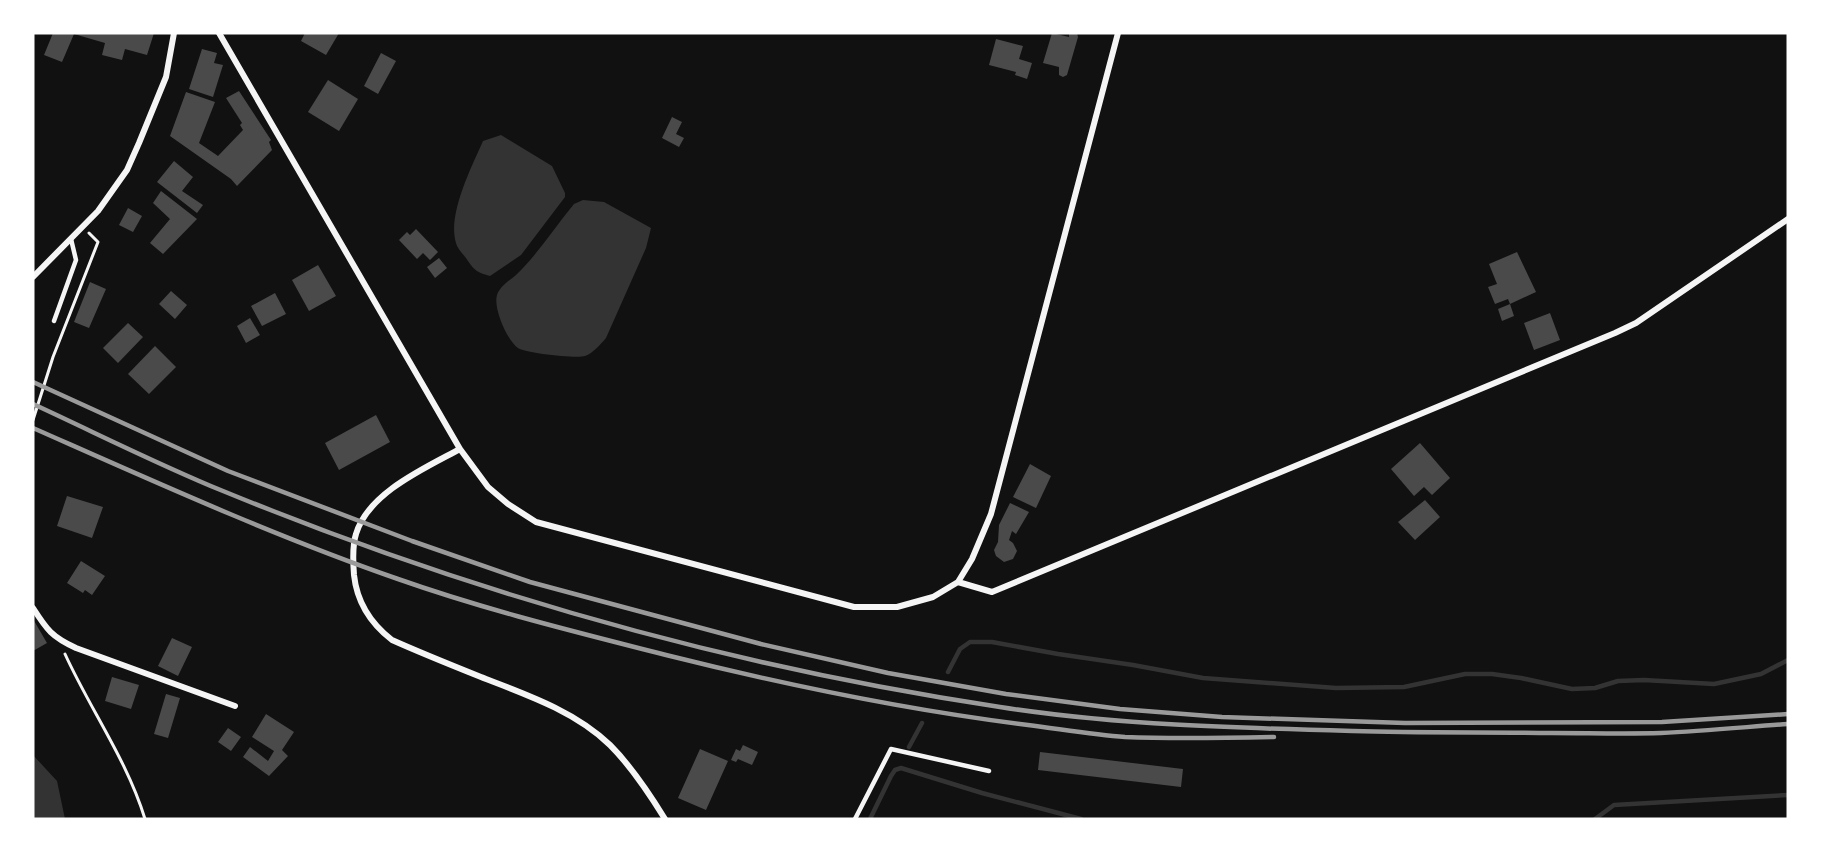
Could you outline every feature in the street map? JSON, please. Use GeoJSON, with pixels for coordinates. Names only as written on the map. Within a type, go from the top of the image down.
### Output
{"type":"FeatureCollection","features":[{"type":"Feature","properties":{"kind":"street"},"geometry":{"type":"LineString","coordinates":[[33,277],[83,228],[113,192],[126,170],[165,77],[174,33]]}},
{"type":"Feature","properties":{"kind":"street"},"geometry":{"type":"LineString","coordinates":[[219,33],[460,449],[488,488],[536,522],[854,607],[897,607],[933,597],[958,582],[972,559],[991,514],[1118,33]]}},
{"type":"Feature","properties":{"kind":"street"},"geometry":{"type":"LineString","coordinates":[[958,582],[992,592],[1616,333],[1645,316],[1788,219]]}},
{"type":"Feature","properties":{"kind":"street"},"geometry":{"type":"LineString","coordinates":[[460,449],[396,486],[374,503],[363,519],[356,535],[354,570],[361,603],[370,620],[392,640],[574,718],[610,746],[651,797],[664,819]]}},
{"type":"Feature","properties":{"kind":"street"},"geometry":{"type":"LineString","coordinates":[[33,608],[46,629],[58,640],[235,706]]}},
{"type":"Feature","properties":{"kind":"lane"},"geometry":{"type":"LineString","coordinates":[[54,321],[76,260],[71,239]]}},
{"type":"Feature","properties":{"kind":"lane"},"geometry":{"type":"LineString","coordinates":[[855,819],[891,749],[989,771]]}},
{"type":"Feature","properties":{"kind":"path"},"geometry":{"type":"LineString","coordinates":[[33,420],[53,357],[99,242],[83,228]]}},
{"type":"Feature","properties":{"kind":"path"},"geometry":{"type":"LineString","coordinates":[[58,640],[79,684],[115,748],[141,804],[145,819]]}},
{"type":"Feature","properties":{"kind":"shaded area"},"geometry":{"type":"Polygon","coordinates":[[[501,135],[552,166],[565,197],[521,255],[490,276],[476,270],[459,249],[454,232],[455,219],[467,177],[483,141],[501,135]]]}},
{"type":"Feature","properties":{"kind":"shaded area"},"geometry":{"type":"Polygon","coordinates":[[[583,200],[604,202],[651,228],[646,248],[606,338],[594,351],[585,356],[572,357],[522,350],[514,344],[502,323],[496,301],[498,292],[532,258],[574,204],[583,200]]]}},
{"type":"Feature","properties":{"kind":"shaded area"},"geometry":{"type":"Polygon","coordinates":[[[33,755],[57,781],[65,819],[33,819],[33,755]]]}},
{"type":"Feature","properties":{"kind":"building"},"geometry":{"type":"Polygon","coordinates":[[[53,33],[154,33],[147,55],[125,49],[122,60],[102,55],[105,43],[74,34],[62,62],[44,55],[53,33]]]}},
{"type":"Feature","properties":{"kind":"building"},"geometry":{"type":"Polygon","coordinates":[[[305,33],[339,33],[326,55],[301,41],[305,33]]]}},
{"type":"Feature","properties":{"kind":"building"},"geometry":{"type":"Polygon","coordinates":[[[1052,33],[1069,37],[1069,33],[1077,33],[1078,37],[1067,75],[1063,77],[1059,75],[1059,67],[1043,63],[1052,33]]]}},
{"type":"Feature","properties":{"kind":"building"},"geometry":{"type":"Polygon","coordinates":[[[996,39],[1023,46],[1019,59],[1032,63],[1027,79],[1015,75],[1016,72],[989,65],[996,39]]]}},
{"type":"Feature","properties":{"kind":"building"},"geometry":{"type":"Polygon","coordinates":[[[202,49],[217,53],[214,63],[223,65],[213,97],[189,89],[202,49]]]}},
{"type":"Feature","properties":{"kind":"building"},"geometry":{"type":"Polygon","coordinates":[[[381,53],[396,61],[378,94],[364,86],[381,53]]]}},
{"type":"Feature","properties":{"kind":"building"},"geometry":{"type":"Polygon","coordinates":[[[328,80],[358,99],[339,131],[308,112],[328,80]]]}},
{"type":"Feature","properties":{"kind":"building"},"geometry":{"type":"Polygon","coordinates":[[[239,91],[271,140],[269,142],[272,150],[237,186],[231,179],[170,136],[186,92],[215,102],[199,143],[218,156],[243,130],[240,125],[242,123],[226,98],[239,91]]]}},
{"type":"Feature","properties":{"kind":"building"},"geometry":{"type":"Polygon","coordinates":[[[672,117],[682,122],[676,134],[684,138],[679,147],[662,138],[672,117]]]}},
{"type":"Feature","properties":{"kind":"building"},"geometry":{"type":"Polygon","coordinates":[[[174,161],[193,177],[182,191],[203,205],[197,213],[157,182],[174,161]]]}},
{"type":"Feature","properties":{"kind":"building"},"geometry":{"type":"Polygon","coordinates":[[[161,191],[197,219],[163,254],[150,243],[170,219],[153,203],[161,191]]]}},
{"type":"Feature","properties":{"kind":"building"},"geometry":{"type":"Polygon","coordinates":[[[128,208],[142,216],[133,232],[119,225],[128,208]]]}},
{"type":"Feature","properties":{"kind":"building"},"geometry":{"type":"Polygon","coordinates":[[[416,229],[438,252],[430,260],[423,253],[417,259],[399,240],[407,232],[410,235],[416,229]]]}},
{"type":"Feature","properties":{"kind":"building"},"geometry":{"type":"Polygon","coordinates":[[[1517,252],[1536,292],[1510,304],[1508,299],[1495,304],[1488,287],[1497,284],[1489,264],[1517,252]]]}},
{"type":"Feature","properties":{"kind":"building"},"geometry":{"type":"Polygon","coordinates":[[[439,258],[447,268],[435,278],[427,267],[439,258]]]}},
{"type":"Feature","properties":{"kind":"building"},"geometry":{"type":"Polygon","coordinates":[[[318,265],[336,296],[309,311],[292,280],[318,265]]]}},
{"type":"Feature","properties":{"kind":"building"},"geometry":{"type":"Polygon","coordinates":[[[90,282],[106,289],[89,328],[74,322],[90,282]]]}},
{"type":"Feature","properties":{"kind":"building"},"geometry":{"type":"Polygon","coordinates":[[[171,291],[187,305],[175,319],[159,304],[171,291]]]}},
{"type":"Feature","properties":{"kind":"building"},"geometry":{"type":"Polygon","coordinates":[[[275,293],[286,314],[262,326],[251,306],[275,293]]]}},
{"type":"Feature","properties":{"kind":"building"},"geometry":{"type":"Polygon","coordinates":[[[1510,304],[1514,316],[1502,321],[1498,309],[1510,304]]]}},
{"type":"Feature","properties":{"kind":"building"},"geometry":{"type":"Polygon","coordinates":[[[1550,313],[1560,340],[1534,350],[1524,323],[1550,313]]]}},
{"type":"Feature","properties":{"kind":"building"},"geometry":{"type":"Polygon","coordinates":[[[250,318],[260,335],[246,343],[237,326],[250,318]]]}},
{"type":"Feature","properties":{"kind":"building"},"geometry":{"type":"Polygon","coordinates":[[[128,323],[143,337],[118,363],[103,348],[128,323]]]}},
{"type":"Feature","properties":{"kind":"building"},"geometry":{"type":"Polygon","coordinates":[[[155,346],[176,367],[149,394],[128,374],[155,346]]]}},
{"type":"Feature","properties":{"kind":"building"},"geometry":{"type":"Polygon","coordinates":[[[376,415],[390,442],[339,470],[325,443],[376,415]]]}},
{"type":"Feature","properties":{"kind":"building"},"geometry":{"type":"Polygon","coordinates":[[[1420,443],[1450,478],[1432,495],[1424,487],[1414,496],[1391,469],[1420,443]]]}},
{"type":"Feature","properties":{"kind":"building"},"geometry":{"type":"Polygon","coordinates":[[[1030,464],[1051,476],[1036,508],[1013,497],[1030,464]]]}},
{"type":"Feature","properties":{"kind":"building"},"geometry":{"type":"Polygon","coordinates":[[[67,496],[103,507],[92,538],[57,526],[67,496]]]}},
{"type":"Feature","properties":{"kind":"building"},"geometry":{"type":"Polygon","coordinates":[[[1425,500],[1440,517],[1415,540],[1398,522],[1425,500]]]}},
{"type":"Feature","properties":{"kind":"building"},"geometry":{"type":"Polygon","coordinates":[[[1010,503],[1029,512],[1016,534],[1012,531],[1009,540],[1017,551],[1013,559],[1004,562],[996,556],[994,550],[998,542],[999,525],[1010,503]]]}},
{"type":"Feature","properties":{"kind":"building"},"geometry":{"type":"Polygon","coordinates":[[[81,561],[105,576],[92,595],[85,590],[83,593],[67,583],[81,561]]]}},
{"type":"Feature","properties":{"kind":"building"},"geometry":{"type":"Polygon","coordinates":[[[33,619],[47,643],[33,651],[33,619]]]}},
{"type":"Feature","properties":{"kind":"building"},"geometry":{"type":"Polygon","coordinates":[[[172,638],[192,647],[178,676],[158,666],[172,638]]]}},
{"type":"Feature","properties":{"kind":"building"},"geometry":{"type":"Polygon","coordinates":[[[112,677],[139,685],[131,709],[105,701],[112,677]]]}},
{"type":"Feature","properties":{"kind":"building"},"geometry":{"type":"Polygon","coordinates":[[[166,694],[180,698],[168,738],[154,734],[166,694]]]}},
{"type":"Feature","properties":{"kind":"building"},"geometry":{"type":"Polygon","coordinates":[[[266,714],[294,732],[282,750],[288,756],[269,776],[243,757],[250,747],[268,761],[274,751],[252,737],[266,714]]]}},
{"type":"Feature","properties":{"kind":"building"},"geometry":{"type":"Polygon","coordinates":[[[228,728],[241,737],[231,751],[218,742],[228,728]]]}},
{"type":"Feature","properties":{"kind":"building"},"geometry":{"type":"Polygon","coordinates":[[[743,745],[758,752],[752,765],[738,759],[736,762],[731,760],[736,749],[740,751],[743,745]]]}},
{"type":"Feature","properties":{"kind":"building"},"geometry":{"type":"Polygon","coordinates":[[[700,749],[728,761],[706,810],[678,798],[700,749]]]}},
{"type":"Feature","properties":{"kind":"building"},"geometry":{"type":"Polygon","coordinates":[[[1040,752],[1183,769],[1181,787],[1038,770],[1040,752]]]}},
{"type":"Feature","properties":{"kind":"waterway"},"geometry":{"type":"LineString","coordinates":[[948,672],[960,649],[970,642],[992,642],[1203,678],[1336,688],[1404,687],[1465,674],[1492,674],[1521,678],[1572,689],[1595,688],[1618,681],[1644,680],[1714,684],[1761,674],[1788,660]]}},
{"type":"Feature","properties":{"kind":"waterway"},"geometry":{"type":"LineString","coordinates":[[909,747],[922,723]]}},
{"type":"Feature","properties":{"kind":"waterway"},"geometry":{"type":"LineString","coordinates":[[870,819],[891,776],[895,770],[901,768],[982,793],[1081,819]]}},
{"type":"Feature","properties":{"kind":"waterway"},"geometry":{"type":"LineString","coordinates":[[1595,819],[1614,805],[1788,795]]}},
{"type":"Feature","properties":{"kind":"railway"},"geometry":{"type":"LineString","coordinates":[[33,382],[228,471],[412,541],[530,582],[761,644],[888,673],[1006,694],[1120,709],[1222,717],[1405,723],[1662,722],[1788,714]]}},
{"type":"Feature","properties":{"kind":"railway"},"geometry":{"type":"LineString","coordinates":[[33,404],[223,491],[317,528],[508,594],[702,648],[801,671],[900,690],[1000,707],[1088,718],[1264,729],[1634,733],[1788,724]]}},
{"type":"Feature","properties":{"kind":"railway"},"geometry":{"type":"LineString","coordinates":[[33,428],[260,526],[398,579],[498,611],[666,655],[891,704],[1076,732],[1144,738],[1274,737]]}}]}
